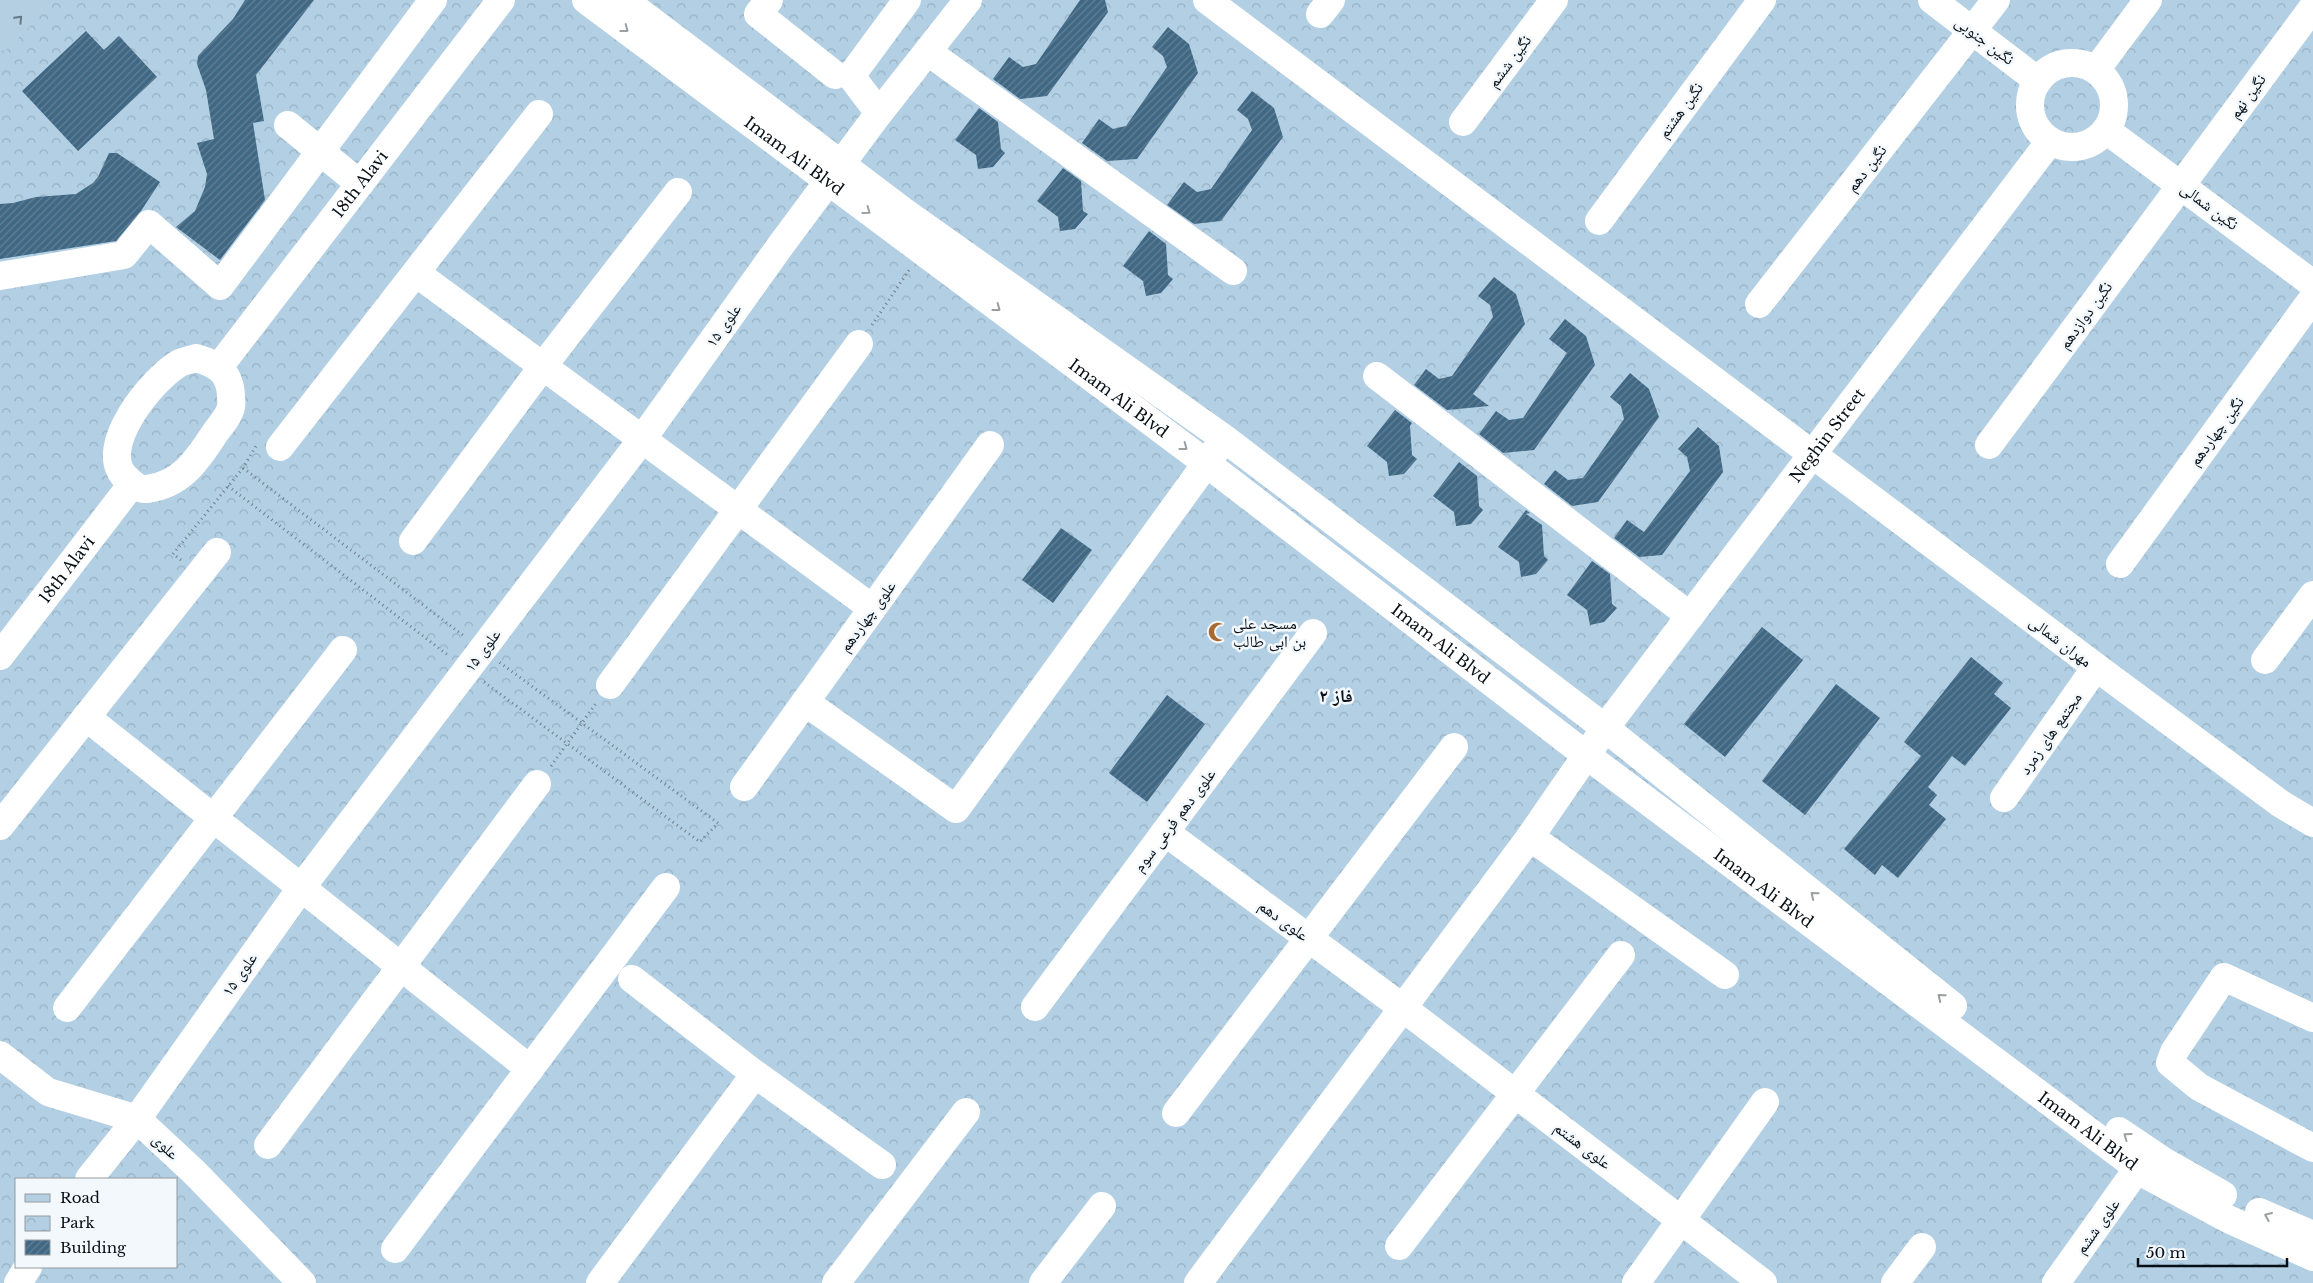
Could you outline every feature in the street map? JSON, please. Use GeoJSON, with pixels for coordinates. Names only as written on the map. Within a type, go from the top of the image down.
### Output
{"type":"FeatureCollection","features":[{"type":"Feature","properties":{"kind":"main road"},"geometry":{"type":"LineString","coordinates":[[0,37],[36,0]]}},
{"type":"Feature","properties":{"kind":"street"},"geometry":{"type":"LineString","coordinates":[[0,276],[124,255],[149,224],[220,286],[433,0]]}},
{"type":"Feature","properties":{"kind":"street","name":"18th Alavi"},"geometry":{"type":"LineString","coordinates":[[219,367],[501,0]]}},
{"type":"Feature","properties":{"kind":"street","name":"Imam Ali Blvd"},"geometry":{"type":"LineString","coordinates":[[586,0],[835,173],[904,211],[1224,439],[1605,728],[2144,1160],[2150,1177],[2228,1219],[2313,1257]]}},
{"type":"Feature","properties":{"kind":"street","name":"Imam Ali Blvd"},"geometry":{"type":"LineString","coordinates":[[624,0],[835,173],[922,251],[1206,464],[1586,755],[2144,1160],[2313,1236]]}},
{"type":"Feature","properties":{"kind":"street"},"geometry":{"type":"LineString","coordinates":[[769,0],[758,14],[835,75]]}},
{"type":"Feature","properties":{"kind":"street"},"geometry":{"type":"LineString","coordinates":[[879,113],[851,76],[907,0]]}},
{"type":"Feature","properties":{"kind":"street","name":"علوی ۱۵"},"geometry":{"type":"LineString","coordinates":[[90,1178],[137,1119],[301,888],[643,438],[778,249],[879,113],[968,0]]}},
{"type":"Feature","properties":{"kind":"street","name":"مهران شمالی"},"geometry":{"type":"LineString","coordinates":[[1207,0],[2096,667],[2281,804],[2313,823]]}},
{"type":"Feature","properties":{"kind":"street","name":"نگین ششم"},"geometry":{"type":"LineString","coordinates":[[1463,122],[1554,0]]}},
{"type":"Feature","properties":{"kind":"street","name":"نگین هشتم"},"geometry":{"type":"LineString","coordinates":[[1599,221],[1762,0]]}},
{"type":"Feature","properties":{"kind":"street","name":"نگین جنوبی"},"geometry":{"type":"LineString","coordinates":[[1932,0],[2038,81]]}},
{"type":"Feature","properties":{"kind":"street","name":"نگین دهم"},"geometry":{"type":"LineString","coordinates":[[1759,304],[1996,0]]}},
{"type":"Feature","properties":{"kind":"street"},"geometry":{"type":"LineString","coordinates":[[2096,70],[2148,0]]}},
{"type":"Feature","properties":{"kind":"street","name":"نگین نهم"},"geometry":{"type":"LineString","coordinates":[[2182,185],[2313,7]]}},
{"type":"Feature","properties":{"kind":"street"},"geometry":{"type":"LineString","coordinates":[[928,52],[1233,271]]}},
{"type":"Feature","properties":{"kind":"street"},"geometry":{"type":"LineString","coordinates":[[2084,64],[2096,70],[2106,79],[2112,91],[2114,104],[2112,118],[2106,130],[2097,139],[2074,147],[2061,145],[2050,140],[2035,124],[2031,113],[2030,102],[2038,81],[2047,71],[2058,65],[2084,64]]}},
{"type":"Feature","properties":{"kind":"street"},"geometry":{"type":"LineString","coordinates":[[270,443],[416,273],[539,114]]}},
{"type":"Feature","properties":{"kind":"street"},"geometry":{"type":"LineString","coordinates":[[288,124],[360,184]]}},
{"type":"Feature","properties":{"kind":"street","name":"نگین شمالی"},"geometry":{"type":"LineString","coordinates":[[2106,130],[2313,284]]}},
{"type":"Feature","properties":{"kind":"street","name":"Neghin Street"},"geometry":{"type":"LineString","coordinates":[[1198,1283],[1530,837],[1605,728],[2050,140]]}},
{"type":"Feature","properties":{"kind":"street","name":"نگین دوازدهم"},"geometry":{"type":"LineString","coordinates":[[1989,445],[2182,185]]}},
{"type":"Feature","properties":{"kind":"street"},"geometry":{"type":"LineString","coordinates":[[413,541],[543,366],[678,192]]}},
{"type":"Feature","properties":{"kind":"street"},"geometry":{"type":"LineString","coordinates":[[416,273],[872,608]]}},
{"type":"Feature","properties":{"kind":"street","name":"نگین چهاردهم"},"geometry":{"type":"LineString","coordinates":[[2120,564],[2313,298]]}},
{"type":"Feature","properties":{"kind":"street"},"geometry":{"type":"LineString","coordinates":[[610,685],[859,344]]}},
{"type":"Feature","properties":{"kind":"street"},"geometry":{"type":"LineString","coordinates":[[196,358],[219,367],[231,384],[231,407],[201,453],[184,472],[163,486],[144,489],[132,484],[120,472],[117,448],[124,425],[142,399],[178,364],[196,358]]}},
{"type":"Feature","properties":{"kind":"street"},"geometry":{"type":"LineString","coordinates":[[1377,376],[1690,616]]}},
{"type":"Feature","properties":{"kind":"street"},"geometry":{"type":"LineString","coordinates":[[805,702],[956,809],[1224,439]]}},
{"type":"Feature","properties":{"kind":"street","name":"علوی چهاردهم"},"geometry":{"type":"LineString","coordinates":[[744,786],[990,446]]}},
{"type":"Feature","properties":{"kind":"street","name":"18th Alavi"},"geometry":{"type":"LineString","coordinates":[[0,656],[132,484]]}},
{"type":"Feature","properties":{"kind":"street"},"geometry":{"type":"LineString","coordinates":[[0,826],[209,562]]}},
{"type":"Feature","properties":{"kind":"street"},"geometry":{"type":"LineString","coordinates":[[2265,660],[2313,594]]}},
{"type":"Feature","properties":{"kind":"street","name":"علوی دهم فرعی سوم"},"geometry":{"type":"LineString","coordinates":[[1035,1007],[1312,633]]}},
{"type":"Feature","properties":{"kind":"street"},"geometry":{"type":"LineString","coordinates":[[67,1008],[343,650]]}},
{"type":"Feature","properties":{"kind":"street","name":"مجتمع های زمرد"},"geometry":{"type":"LineString","coordinates":[[2004,798],[2096,667]]}},
{"type":"Feature","properties":{"kind":"street"},"geometry":{"type":"LineString","coordinates":[[86,717],[530,1069]]}},
{"type":"Feature","properties":{"kind":"street"},"geometry":{"type":"LineString","coordinates":[[1176,1113],[1307,937],[1454,747]]}},
{"type":"Feature","properties":{"kind":"street"},"geometry":{"type":"LineString","coordinates":[[268,1145],[537,784]]}},
{"type":"Feature","properties":{"kind":"street","name":"علوی دهم"},"geometry":{"type":"LineString","coordinates":[[1164,832],[1403,1008]]}},
{"type":"Feature","properties":{"kind":"street"},"geometry":{"type":"LineString","coordinates":[[1530,837],[1725,975]]}},
{"type":"Feature","properties":{"kind":"street"},"geometry":{"type":"LineString","coordinates":[[395,1250],[666,887]]}},
{"type":"Feature","properties":{"kind":"street"},"geometry":{"type":"LineString","coordinates":[[1399,1246],[1621,955]]}},
{"type":"Feature","properties":{"kind":"street"},"geometry":{"type":"LineString","coordinates":[[2313,1018],[2224,977],[2174,1052],[2170,1063],[2198,1087],[2313,1148]]}},
{"type":"Feature","properties":{"kind":"street"},"geometry":{"type":"LineString","coordinates":[[632,979],[755,1074],[882,1165]]}},
{"type":"Feature","properties":{"kind":"street","name":"علوی هشتم"},"geometry":{"type":"LineString","coordinates":[[1403,1008],[1763,1283]]}},
{"type":"Feature","properties":{"kind":"street","name":"علوی"},"geometry":{"type":"LineString","coordinates":[[0,1055],[48,1092],[137,1119],[194,1172],[302,1283]]}},
{"type":"Feature","properties":{"kind":"street"},"geometry":{"type":"LineString","coordinates":[[600,1283],[755,1074]]}},
{"type":"Feature","properties":{"kind":"street"},"geometry":{"type":"LineString","coordinates":[[1636,1283],[1680,1219],[1766,1102]]}},
{"type":"Feature","properties":{"kind":"street"},"geometry":{"type":"LineString","coordinates":[[846,1280],[966,1112]]}},
{"type":"Feature","properties":{"kind":"street","name":"علوی ششم"},"geometry":{"type":"LineString","coordinates":[[2056,1283],[2144,1160]]}},
{"type":"Feature","properties":{"kind":"street"},"geometry":{"type":"LineString","coordinates":[[1043,1283],[1102,1206]]}},
{"type":"Feature","properties":{"kind":"street"},"geometry":{"type":"LineString","coordinates":[[1895,1283],[1922,1247]]}},
{"type":"Feature","properties":{"kind":"street"},"geometry":{"type":"LineString","coordinates":[[18,1283],[27,1268]]}},
{"type":"Feature","properties":{"kind":"path"},"geometry":{"type":"LineString","coordinates":[[859,344],[922,251]]}},
{"type":"Feature","properties":{"kind":"path"},"geometry":{"type":"LineString","coordinates":[[209,562],[173,554],[243,468],[270,443]]}},
{"type":"Feature","properties":{"kind":"path"},"geometry":{"type":"LineString","coordinates":[[537,784],[610,685]]}},
{"type":"Feature","properties":{"kind":"green space"},"geometry":{"type":"Polygon","coordinates":[[[0,0],[2313,0],[2313,1283],[0,1283],[0,0]]]}},
{"type":"Feature","properties":{"kind":"building"},"geometry":{"type":"Polygon","coordinates":[[[245,0],[314,0],[256,75],[264,121],[253,123],[265,200],[220,260],[176,227],[195,211],[205,187],[207,174],[197,143],[214,139],[206,90],[197,64],[198,56],[233,19],[245,0]]]}},
{"type":"Feature","properties":{"kind":"building"},"geometry":{"type":"Polygon","coordinates":[[[1080,0],[1105,0],[1108,12],[1047,96],[1020,99],[993,79],[1009,57],[1023,67],[1036,64],[1080,0]]]}},
{"type":"Feature","properties":{"kind":"building"},"geometry":{"type":"Polygon","coordinates":[[[1168,27],[1189,44],[1198,73],[1137,159],[1107,161],[1082,143],[1099,119],[1113,129],[1126,126],[1167,67],[1163,56],[1152,47],[1168,27]]]}},
{"type":"Feature","properties":{"kind":"building"},"geometry":{"type":"Polygon","coordinates":[[[86,31],[104,50],[119,36],[157,77],[78,151],[22,91],[86,31]]]}},
{"type":"Feature","properties":{"kind":"building"},"geometry":{"type":"Polygon","coordinates":[[[1252,91],[1274,108],[1283,137],[1221,221],[1194,224],[1167,205],[1184,182],[1197,192],[1211,189],[1252,130],[1248,119],[1237,110],[1252,91]]]}},
{"type":"Feature","properties":{"kind":"building"},"geometry":{"type":"Polygon","coordinates":[[[979,108],[998,122],[1001,149],[1005,153],[993,167],[978,169],[976,155],[955,140],[979,108]]]}},
{"type":"Feature","properties":{"kind":"building"},"geometry":{"type":"Polygon","coordinates":[[[109,153],[117,153],[160,182],[141,211],[116,241],[0,259],[0,204],[36,197],[76,194],[93,183],[98,177],[109,153]]]}},
{"type":"Feature","properties":{"kind":"building"},"geometry":{"type":"Polygon","coordinates":[[[1063,168],[1081,181],[1083,211],[1088,214],[1075,229],[1060,231],[1058,217],[1037,201],[1063,168]]]}},
{"type":"Feature","properties":{"kind":"building"},"geometry":{"type":"Polygon","coordinates":[[[1149,231],[1166,244],[1168,275],[1173,279],[1161,293],[1146,296],[1143,281],[1123,266],[1149,231]]]}},
{"type":"Feature","properties":{"kind":"building"},"geometry":{"type":"Polygon","coordinates":[[[1494,277],[1516,294],[1525,324],[1473,394],[1489,406],[1447,410],[1414,385],[1426,369],[1439,379],[1452,376],[1493,317],[1490,305],[1478,296],[1494,277]]]}},
{"type":"Feature","properties":{"kind":"building"},"geometry":{"type":"Polygon","coordinates":[[[1565,319],[1586,336],[1595,365],[1534,450],[1503,453],[1479,434],[1496,411],[1509,420],[1523,418],[1567,353],[1549,339],[1565,319]]]}},
{"type":"Feature","properties":{"kind":"building"},"geometry":{"type":"Polygon","coordinates":[[[1630,373],[1649,389],[1659,417],[1598,502],[1572,506],[1544,484],[1555,470],[1568,480],[1583,478],[1624,419],[1621,406],[1610,397],[1630,373]]]}},
{"type":"Feature","properties":{"kind":"building"},"geometry":{"type":"Polygon","coordinates":[[[1395,410],[1412,423],[1410,426],[1412,455],[1417,459],[1404,474],[1389,476],[1387,462],[1367,446],[1395,410]]]}},
{"type":"Feature","properties":{"kind":"building"},"geometry":{"type":"Polygon","coordinates":[[[1698,427],[1719,446],[1723,472],[1662,555],[1639,557],[1614,538],[1627,520],[1644,532],[1690,471],[1687,457],[1678,449],[1698,427]]]}},
{"type":"Feature","properties":{"kind":"building"},"geometry":{"type":"Polygon","coordinates":[[[1459,462],[1477,476],[1479,506],[1483,510],[1471,524],[1456,526],[1454,512],[1433,496],[1459,462]]]}},
{"type":"Feature","properties":{"kind":"building"},"geometry":{"type":"Polygon","coordinates":[[[1526,510],[1530,513],[1526,514],[1542,525],[1544,556],[1548,560],[1536,574],[1521,577],[1519,562],[1498,547],[1526,510]]]}},
{"type":"Feature","properties":{"kind":"building"},"geometry":{"type":"Polygon","coordinates":[[[1061,528],[1092,550],[1053,603],[1022,580],[1061,528]]]}},
{"type":"Feature","properties":{"kind":"building"},"geometry":{"type":"Polygon","coordinates":[[[1592,561],[1610,574],[1612,604],[1617,608],[1604,622],[1590,625],[1587,610],[1567,595],[1592,561]]]}},
{"type":"Feature","properties":{"kind":"building"},"geometry":{"type":"Polygon","coordinates":[[[1762,627],[1803,660],[1725,757],[1684,724],[1762,627]]]}},
{"type":"Feature","properties":{"kind":"building"},"geometry":{"type":"Polygon","coordinates":[[[1971,657],[2003,683],[1994,694],[2011,708],[1965,766],[1952,756],[1928,787],[1937,795],[1929,805],[1946,819],[1898,878],[1882,865],[1875,875],[1844,849],[1921,756],[1904,742],[1971,657]]]}},
{"type":"Feature","properties":{"kind":"building"},"geometry":{"type":"Polygon","coordinates":[[[1836,684],[1880,718],[1805,815],[1762,781],[1836,684]]]}},
{"type":"Feature","properties":{"kind":"building"},"geometry":{"type":"Polygon","coordinates":[[[1167,695],[1205,724],[1147,802],[1109,773],[1167,695]]]}},
{"type":"Feature","properties":{"kind":"place","name":"مسجد علی بن ابی طالب"},"geometry":{"type":"Point","coordinates":[1218,632]}},
{"type":"Feature","properties":{"kind":"district","name":"فاز ۲"},"geometry":{"type":"Point","coordinates":[1336,696]}}]}
